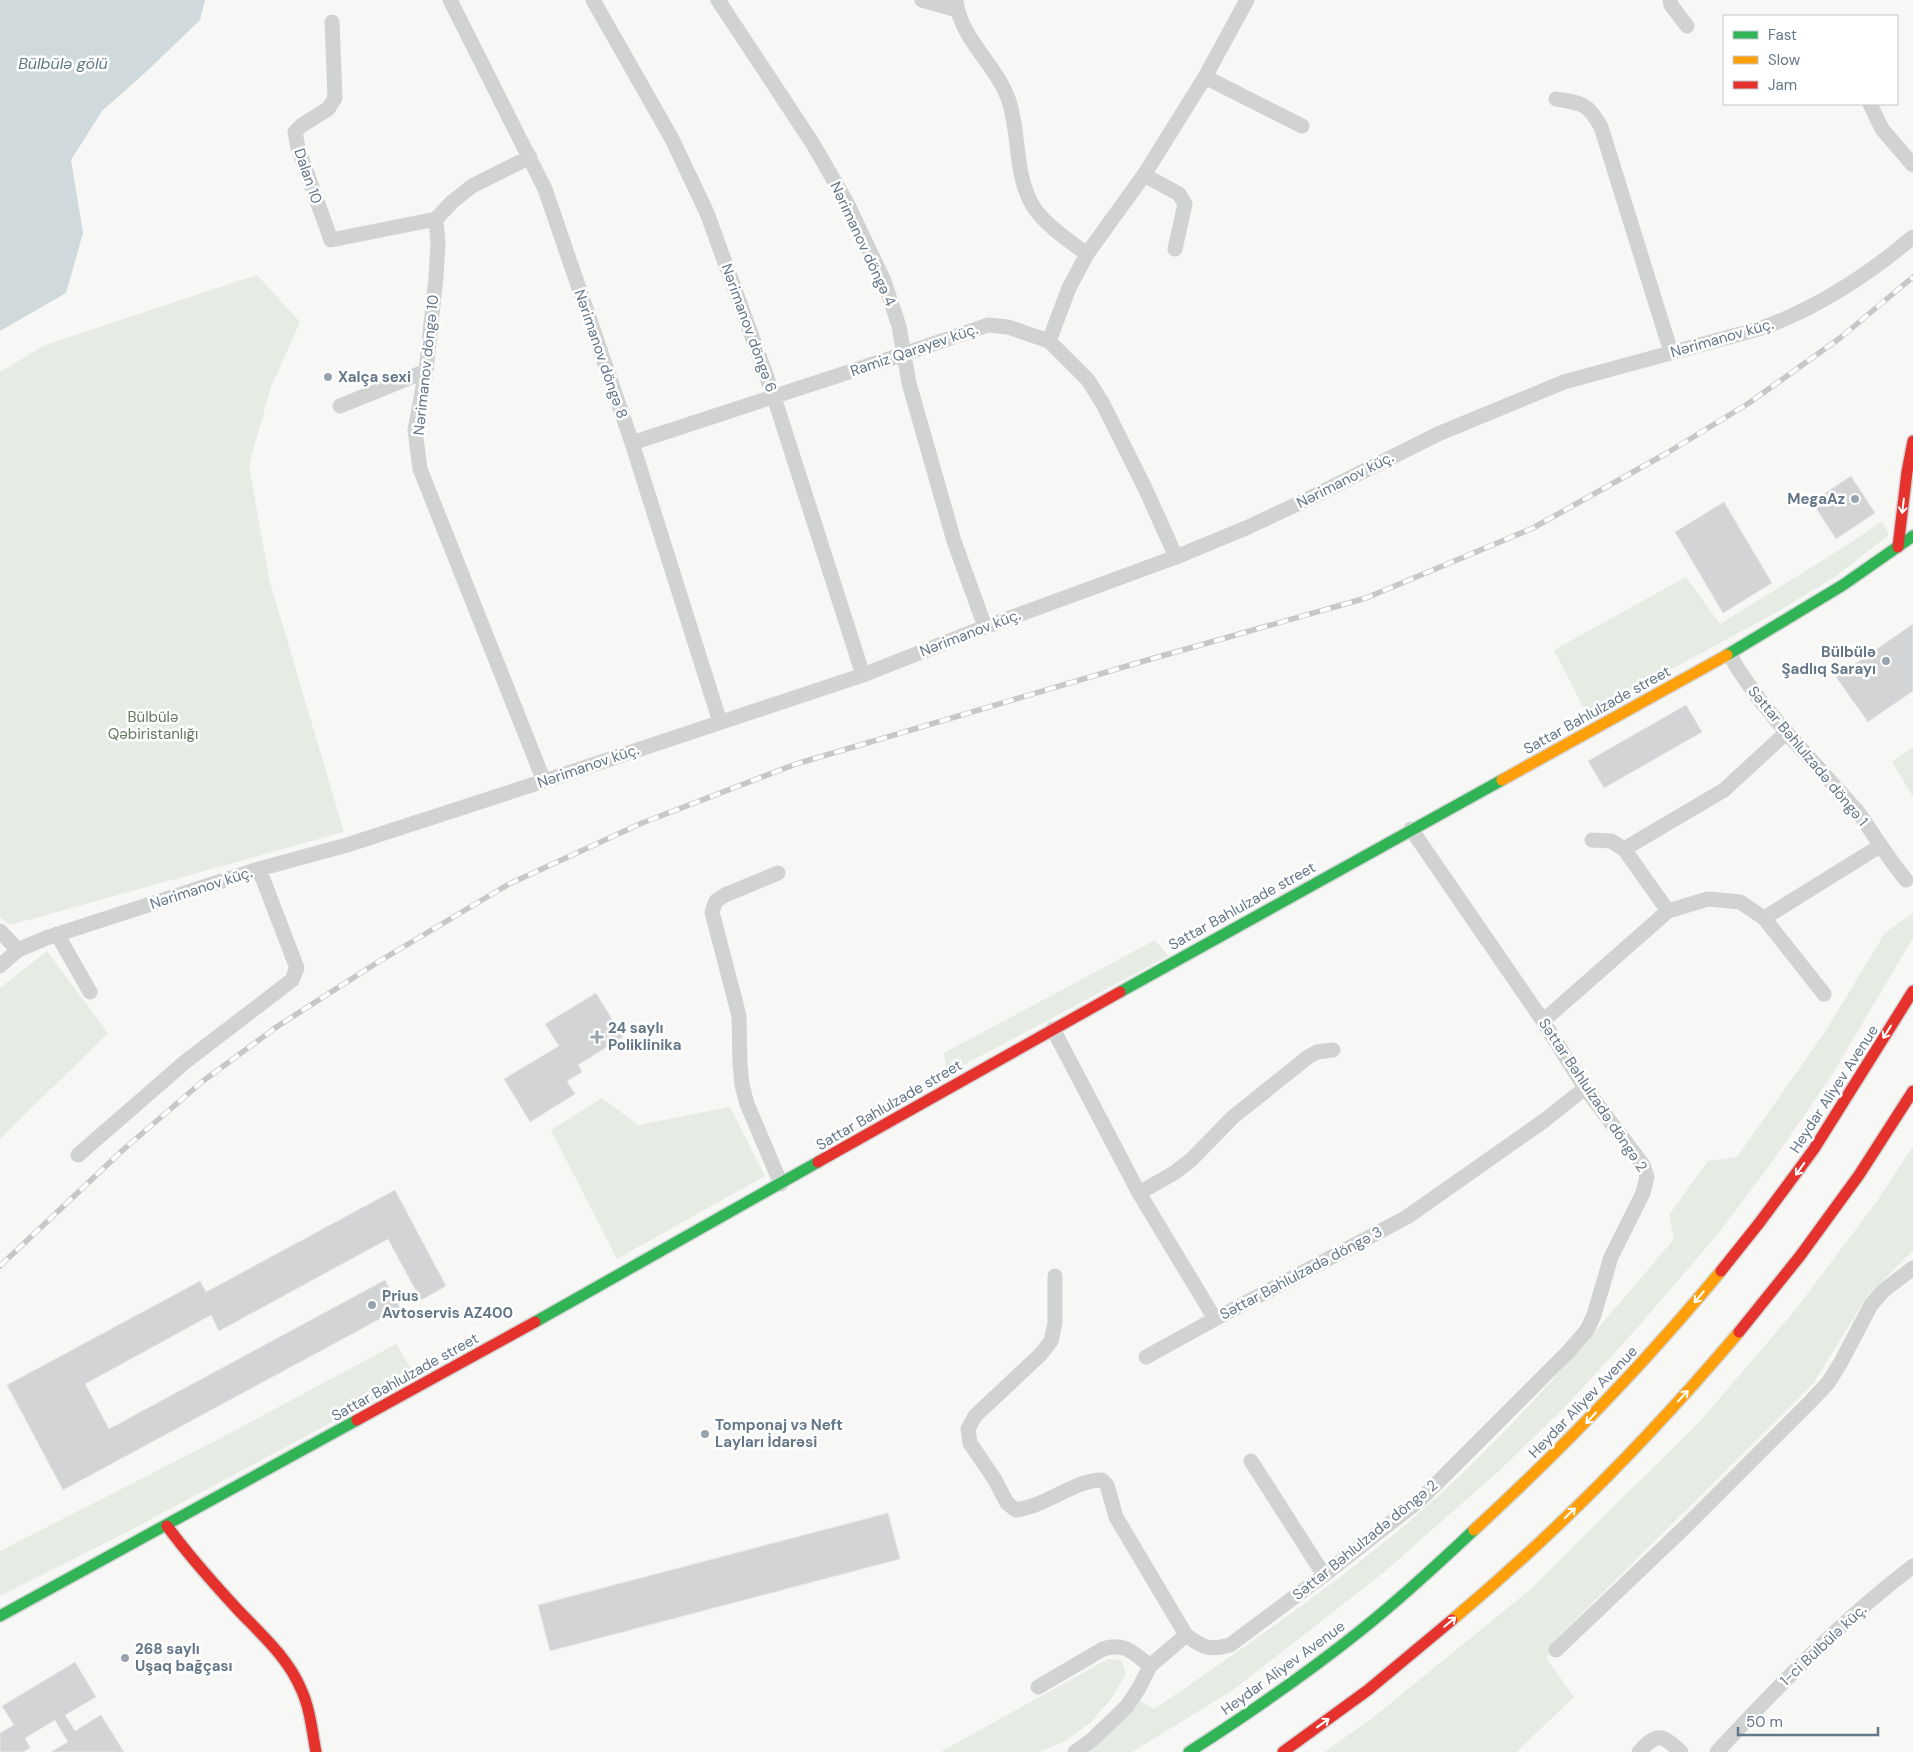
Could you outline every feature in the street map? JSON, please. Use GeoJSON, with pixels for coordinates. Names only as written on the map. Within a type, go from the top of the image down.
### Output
{"type":"FeatureCollection","features":[{"type":"Feature","properties":{"kind":"main road"},"geometry":{"type":"LineString","coordinates":[[1898,547],[1907,472],[1913,441]]}},
{"type":"Feature","properties":{"kind":"main road","name":"Sattar Bahlulzade street"},"geometry":{"type":"LineString","coordinates":[[0,1616],[167,1526],[781,1184],[1054,1029],[1729,654],[1851,580],[1913,536]]}},
{"type":"Feature","properties":{"kind":"main road","name":"Heydar Aliyev Avenue"},"geometry":{"type":"LineString","coordinates":[[1189,1752],[1247,1714],[1346,1642],[1505,1504],[1590,1419],[1657,1348],[1721,1272],[1800,1170],[1841,1108],[1913,991]]}},
{"type":"Feature","properties":{"kind":"main road"},"geometry":{"type":"LineString","coordinates":[[1283,1752],[1378,1682],[1461,1614],[1543,1540],[1622,1462],[1696,1383],[1773,1291],[1842,1199],[1888,1133],[1913,1091]]}},
{"type":"Feature","properties":{"kind":"main road"},"geometry":{"type":"LineString","coordinates":[[167,1526],[194,1562],[276,1650],[290,1669],[301,1687],[307,1702],[316,1752]]}},
{"type":"Feature","properties":{"kind":"street","name":"Nərimanov döngə 8"},"geometry":{"type":"LineString","coordinates":[[450,0],[545,190],[632,443],[720,722]]}},
{"type":"Feature","properties":{"kind":"street","name":"Nərimanov döngə 6"},"geometry":{"type":"LineString","coordinates":[[593,0],[672,138],[707,213],[774,397],[863,675]]}},
{"type":"Feature","properties":{"kind":"street","name":"Nərimanov döngə 4"},"geometry":{"type":"LineString","coordinates":[[718,0],[813,144],[847,203],[884,281],[899,326],[910,383],[954,541],[985,627]]}},
{"type":"Feature","properties":{"kind":"street"},"geometry":{"type":"LineString","coordinates":[[922,0],[957,5],[968,33],[1001,82],[1010,102],[1024,187],[1033,207],[1057,232],[1087,254]]}},
{"type":"Feature","properties":{"kind":"street"},"geometry":{"type":"LineString","coordinates":[[1176,557],[1145,488],[1103,404],[1088,380],[1050,341],[1069,288],[1087,254],[1144,175],[1247,0]]}},
{"type":"Feature","properties":{"kind":"street"},"geometry":{"type":"LineString","coordinates":[[1670,0],[1671,5],[1686,26]]}},
{"type":"Feature","properties":{"kind":"street","name":"Dalan 10"},"geometry":{"type":"LineString","coordinates":[[332,22],[335,98],[328,109],[302,125],[295,132],[298,148],[331,240],[436,219]]}},
{"type":"Feature","properties":{"kind":"street"},"geometry":{"type":"LineString","coordinates":[[1204,76],[1302,126]]}},
{"type":"Feature","properties":{"kind":"street"},"geometry":{"type":"LineString","coordinates":[[1556,100],[1579,103],[1593,112],[1601,127],[1670,352]]}},
{"type":"Feature","properties":{"kind":"street"},"geometry":{"type":"LineString","coordinates":[[1870,105],[1882,129],[1913,165]]}},
{"type":"Feature","properties":{"kind":"street"},"geometry":{"type":"LineString","coordinates":[[436,219],[452,202],[472,186],[530,157]]}},
{"type":"Feature","properties":{"kind":"street"},"geometry":{"type":"LineString","coordinates":[[1144,175],[1180,194],[1185,204],[1175,249]]}},
{"type":"Feature","properties":{"kind":"street","name":"Nərimanov döngə 10"},"geometry":{"type":"LineString","coordinates":[[436,219],[438,243],[426,371],[415,430],[420,468],[544,781]]}},
{"type":"Feature","properties":{"kind":"street","name":"Nərimanov küç."},"geometry":{"type":"LineString","coordinates":[[0,966],[18,950],[56,934],[259,869],[347,845],[863,675],[985,627],[1176,557],[1246,528],[1306,500],[1438,434],[1564,382],[1762,328],[1782,320],[1806,309],[1847,285],[1895,252],[1913,236]]}},
{"type":"Feature","properties":{"kind":"street","name":"Ramiz Qarayev küç."},"geometry":{"type":"LineString","coordinates":[[632,443],[988,325],[1008,327],[1050,341]]}},
{"type":"Feature","properties":{"kind":"street"},"geometry":{"type":"LineString","coordinates":[[340,406],[426,371]]}},
{"type":"Feature","properties":{"kind":"street","name":"Səttar Bəhlulzadə döngə 1"},"geometry":{"type":"LineString","coordinates":[[1729,654],[1740,675],[1759,700],[1859,813],[1880,846],[1906,880]]}},
{"type":"Feature","properties":{"kind":"street"},"geometry":{"type":"LineString","coordinates":[[1624,849],[1724,790],[1787,732]]}},
{"type":"Feature","properties":{"kind":"street","name":"Səttar Bəhlulzadə döngə 2"},"geometry":{"type":"LineString","coordinates":[[1055,1276],[1055,1323],[1051,1341],[1041,1354],[975,1416],[968,1428],[970,1443],[995,1480],[1007,1503],[1016,1510],[1028,1509],[1053,1499],[1091,1480],[1102,1480],[1107,1486],[1116,1517],[1186,1634],[1203,1647],[1216,1649],[1230,1645],[1421,1499],[1569,1351],[1587,1330],[1594,1315],[1611,1257],[1643,1194],[1647,1177],[1643,1165],[1585,1088],[1543,1021],[1411,830]]}},
{"type":"Feature","properties":{"kind":"street"},"geometry":{"type":"LineString","coordinates":[[1592,840],[1611,841],[1624,849],[1668,911]]}},
{"type":"Feature","properties":{"kind":"street"},"geometry":{"type":"LineString","coordinates":[[1764,918],[1880,846]]}},
{"type":"Feature","properties":{"kind":"street"},"geometry":{"type":"LineString","coordinates":[[78,1155],[185,1062],[292,980],[297,968],[259,869]]}},
{"type":"Feature","properties":{"kind":"street"},"geometry":{"type":"LineString","coordinates":[[778,873],[725,895],[716,901],[712,912],[740,1016],[740,1064],[747,1104],[781,1184]]}},
{"type":"Feature","properties":{"kind":"street"},"geometry":{"type":"LineString","coordinates":[[1543,1021],[1668,911],[1708,899],[1740,902],[1764,918],[1824,994]]}},
{"type":"Feature","properties":{"kind":"street"},"geometry":{"type":"LineString","coordinates":[[0,931],[18,950]]}},
{"type":"Feature","properties":{"kind":"street"},"geometry":{"type":"LineString","coordinates":[[56,934],[90,992]]}},
{"type":"Feature","properties":{"kind":"street","name":"Səttar Bəhlulzadə döngə 3"},"geometry":{"type":"LineString","coordinates":[[1054,1029],[1139,1193],[1215,1319],[1407,1217],[1545,1120],[1585,1088]]}},
{"type":"Feature","properties":{"kind":"street"},"geometry":{"type":"LineString","coordinates":[[1139,1193],[1174,1173],[1234,1116],[1308,1057],[1317,1052],[1333,1050]]}},
{"type":"Feature","properties":{"kind":"street"},"geometry":{"type":"LineString","coordinates":[[1556,1650],[1684,1528],[1828,1383],[1871,1305],[1883,1291],[1913,1268]]}},
{"type":"Feature","properties":{"kind":"street"},"geometry":{"type":"LineString","coordinates":[[1146,1358],[1215,1319]]}},
{"type":"Feature","properties":{"kind":"street"},"geometry":{"type":"LineString","coordinates":[[1251,1461],[1324,1575]]}},
{"type":"Feature","properties":{"kind":"street","name":"1-ci Bülbülə küç."},"geometry":{"type":"LineString","coordinates":[[1717,1752],[1792,1672],[1841,1626],[1913,1566]]}},
{"type":"Feature","properties":{"kind":"street"},"geometry":{"type":"LineString","coordinates":[[1075,1752],[1092,1739],[1127,1706],[1150,1666],[1186,1634]]}},
{"type":"Feature","properties":{"kind":"street"},"geometry":{"type":"LineString","coordinates":[[1038,1687],[1103,1649],[1113,1646],[1124,1647],[1150,1666]]}},
{"type":"Feature","properties":{"kind":"street"},"geometry":{"type":"LineString","coordinates":[[1639,1752],[1649,1740],[1659,1736],[1666,1738],[1681,1752]]}},
{"type":"Feature","properties":{"kind":"green space","name":"Bülbülə Qəbiristanlığı"},"geometry":{"type":"Polygon","coordinates":[[[257,275],[300,322],[271,387],[249,465],[269,579],[344,832],[10,925],[0,917],[0,372],[45,345],[257,275]]]}},
{"type":"Feature","properties":{"kind":"green space"},"geometry":{"type":"Polygon","coordinates":[[[1882,521],[1889,535],[1836,576],[1777,612],[1587,715],[1554,650],[1686,577],[1720,624],[1882,521]]]}},
{"type":"Feature","properties":{"kind":"green space"},"geometry":{"type":"Polygon","coordinates":[[[1913,747],[1913,797],[1892,762],[1913,747]]]}},
{"type":"Feature","properties":{"kind":"green space"},"geometry":{"type":"Polygon","coordinates":[[[1913,913],[1913,938],[1830,1078],[1769,1166],[1718,1234],[1638,1327],[1566,1406],[1500,1470],[1383,1573],[1233,1690],[1132,1752],[1087,1752],[1139,1700],[1154,1709],[1313,1598],[1404,1526],[1477,1459],[1545,1388],[1674,1239],[1669,1215],[1708,1161],[1737,1157],[1825,1032],[1885,933],[1913,913]]]}},
{"type":"Feature","properties":{"kind":"green space"},"geometry":{"type":"Polygon","coordinates":[[[1155,940],[1168,956],[947,1074],[944,1053],[1155,940]]]}},
{"type":"Feature","properties":{"kind":"green space"},"geometry":{"type":"Polygon","coordinates":[[[47,951],[108,1033],[0,1139],[0,988],[47,951]]]}},
{"type":"Feature","properties":{"kind":"green space"},"geometry":{"type":"Polygon","coordinates":[[[602,1098],[638,1125],[730,1107],[765,1176],[617,1259],[551,1130],[602,1098]]]}},
{"type":"Feature","properties":{"kind":"green space"},"geometry":{"type":"Polygon","coordinates":[[[1913,1146],[1913,1251],[1868,1295],[1813,1384],[1554,1641],[1547,1659],[1574,1697],[1516,1752],[1324,1752],[1370,1720],[1532,1588],[1701,1420],[1796,1309],[1878,1200],[1913,1146]]]}},
{"type":"Feature","properties":{"kind":"green space"},"geometry":{"type":"Polygon","coordinates":[[[396,1344],[416,1377],[127,1532],[0,1596],[0,1551],[219,1439],[396,1344]]]}},
{"type":"Feature","properties":{"kind":"green space"},"geometry":{"type":"Polygon","coordinates":[[[1108,1659],[1121,1660],[1126,1674],[1111,1699],[1090,1723],[1067,1740],[1040,1752],[942,1752],[942,1751],[1108,1659]]]}},
{"type":"Feature","properties":{"kind":"water","name":"Bülbülə gölü"},"geometry":{"type":"Polygon","coordinates":[[[0,0],[205,0],[200,20],[102,111],[71,160],[83,233],[66,293],[0,331],[0,0]]]}},
{"type":"Feature","properties":{"kind":"building"},"geometry":{"type":"Polygon","coordinates":[[[1851,476],[1875,513],[1836,539],[1812,502],[1851,476]]]}},
{"type":"Feature","properties":{"kind":"building"},"geometry":{"type":"Polygon","coordinates":[[[1724,502],[1772,583],[1723,613],[1675,532],[1724,502]]]}},
{"type":"Feature","properties":{"kind":"building"},"geometry":{"type":"Polygon","coordinates":[[[1913,624],[1913,691],[1868,722],[1836,677],[1913,624]]]}},
{"type":"Feature","properties":{"kind":"building"},"geometry":{"type":"Polygon","coordinates":[[[1686,705],[1702,732],[1604,788],[1588,761],[1686,705]]]}},
{"type":"Feature","properties":{"kind":"building"},"geometry":{"type":"Polygon","coordinates":[[[596,993],[623,1037],[578,1065],[582,1072],[567,1081],[575,1094],[530,1122],[504,1079],[559,1046],[545,1024],[596,993]]]}},
{"type":"Feature","properties":{"kind":"building"},"geometry":{"type":"Polygon","coordinates":[[[395,1190],[446,1286],[421,1300],[388,1239],[219,1331],[211,1315],[85,1384],[109,1429],[385,1280],[400,1308],[63,1490],[7,1385],[200,1281],[206,1292],[395,1190]]]}},
{"type":"Feature","properties":{"kind":"building"},"geometry":{"type":"Polygon","coordinates":[[[888,1513],[900,1559],[550,1651],[538,1605],[888,1513]]]}},
{"type":"Feature","properties":{"kind":"building"},"geometry":{"type":"Polygon","coordinates":[[[75,1662],[96,1697],[65,1715],[75,1731],[101,1715],[124,1752],[51,1752],[68,1742],[55,1720],[25,1738],[30,1748],[23,1752],[0,1752],[0,1733],[14,1725],[2,1706],[75,1662]]]}},
{"type":"Feature","properties":{"kind":"railway"},"geometry":{"type":"LineString","coordinates":[[0,1266],[124,1149],[203,1081],[278,1026],[378,962],[509,884],[642,823],[796,764],[1144,661],[1366,598],[1533,528],[1667,453],[1749,403],[1840,338],[1913,277]]}},
{"type":"Feature","properties":{"kind":"traffic: fast"},"geometry":{"type":"LineString","coordinates":[[1727,655],[1843,585],[1913,536]]}},
{"type":"Feature","properties":{"kind":"traffic: fast"},"geometry":{"type":"LineString","coordinates":[[1120,992],[1502,780]]}},
{"type":"Feature","properties":{"kind":"traffic: fast"},"geometry":{"type":"LineString","coordinates":[[535,1322],[818,1162]]}},
{"type":"Feature","properties":{"kind":"traffic: fast"},"geometry":{"type":"LineString","coordinates":[[0,1616],[357,1420]]}},
{"type":"Feature","properties":{"kind":"traffic: fast"},"geometry":{"type":"LineString","coordinates":[[1189,1752],[1276,1694],[1375,1619],[1474,1530]]}},
{"type":"Feature","properties":{"kind":"traffic: slow"},"geometry":{"type":"LineString","coordinates":[[1502,780],[1727,655]]}},
{"type":"Feature","properties":{"kind":"traffic: slow"},"geometry":{"type":"LineString","coordinates":[[1474,1530],[1602,1405],[1663,1339],[1721,1271]]}},
{"type":"Feature","properties":{"kind":"traffic: slow"},"geometry":{"type":"LineString","coordinates":[[1452,1620],[1528,1553],[1602,1482],[1672,1408],[1739,1332]]}},
{"type":"Feature","properties":{"kind":"traffic: jam"},"geometry":{"type":"LineString","coordinates":[[1898,547],[1907,472],[1913,441]]}},
{"type":"Feature","properties":{"kind":"traffic: jam"},"geometry":{"type":"LineString","coordinates":[[1721,1271],[1814,1149],[1913,991]]}},
{"type":"Feature","properties":{"kind":"traffic: jam"},"geometry":{"type":"LineString","coordinates":[[818,1162],[1120,992]]}},
{"type":"Feature","properties":{"kind":"traffic: jam"},"geometry":{"type":"LineString","coordinates":[[1739,1332],[1800,1256],[1859,1175],[1913,1091]]}},
{"type":"Feature","properties":{"kind":"traffic: jam"},"geometry":{"type":"LineString","coordinates":[[357,1420],[535,1322]]}},
{"type":"Feature","properties":{"kind":"traffic: jam"},"geometry":{"type":"LineString","coordinates":[[167,1526],[202,1570],[274,1647],[289,1667],[307,1704],[316,1752]]}},
{"type":"Feature","properties":{"kind":"traffic: jam"},"geometry":{"type":"LineString","coordinates":[[1283,1752],[1368,1690],[1452,1620]]}},
{"type":"Feature","properties":{"kind":"place","name":"Xalça sexi"},"geometry":{"type":"Point","coordinates":[328,377]}},
{"type":"Feature","properties":{"kind":"place","name":"MegaAz"},"geometry":{"type":"Point","coordinates":[1855,499]}},
{"type":"Feature","properties":{"kind":"place","name":"Bülbülə Şadlıq Sarayı"},"geometry":{"type":"Point","coordinates":[1886,661]}},
{"type":"Feature","properties":{"kind":"place","name":"24 saylı Poliklinika"},"geometry":{"type":"Point","coordinates":[597,1037]}},
{"type":"Feature","properties":{"kind":"place","name":"Prius Avtoservis AZ400"},"geometry":{"type":"Point","coordinates":[372,1305]}},
{"type":"Feature","properties":{"kind":"place","name":"Tomponaj vэ Neft Layları İdarəsi"},"geometry":{"type":"Point","coordinates":[705,1434]}},
{"type":"Feature","properties":{"kind":"place","name":"268 saylı Uşaq bağçası"},"geometry":{"type":"Point","coordinates":[125,1658]}}]}
